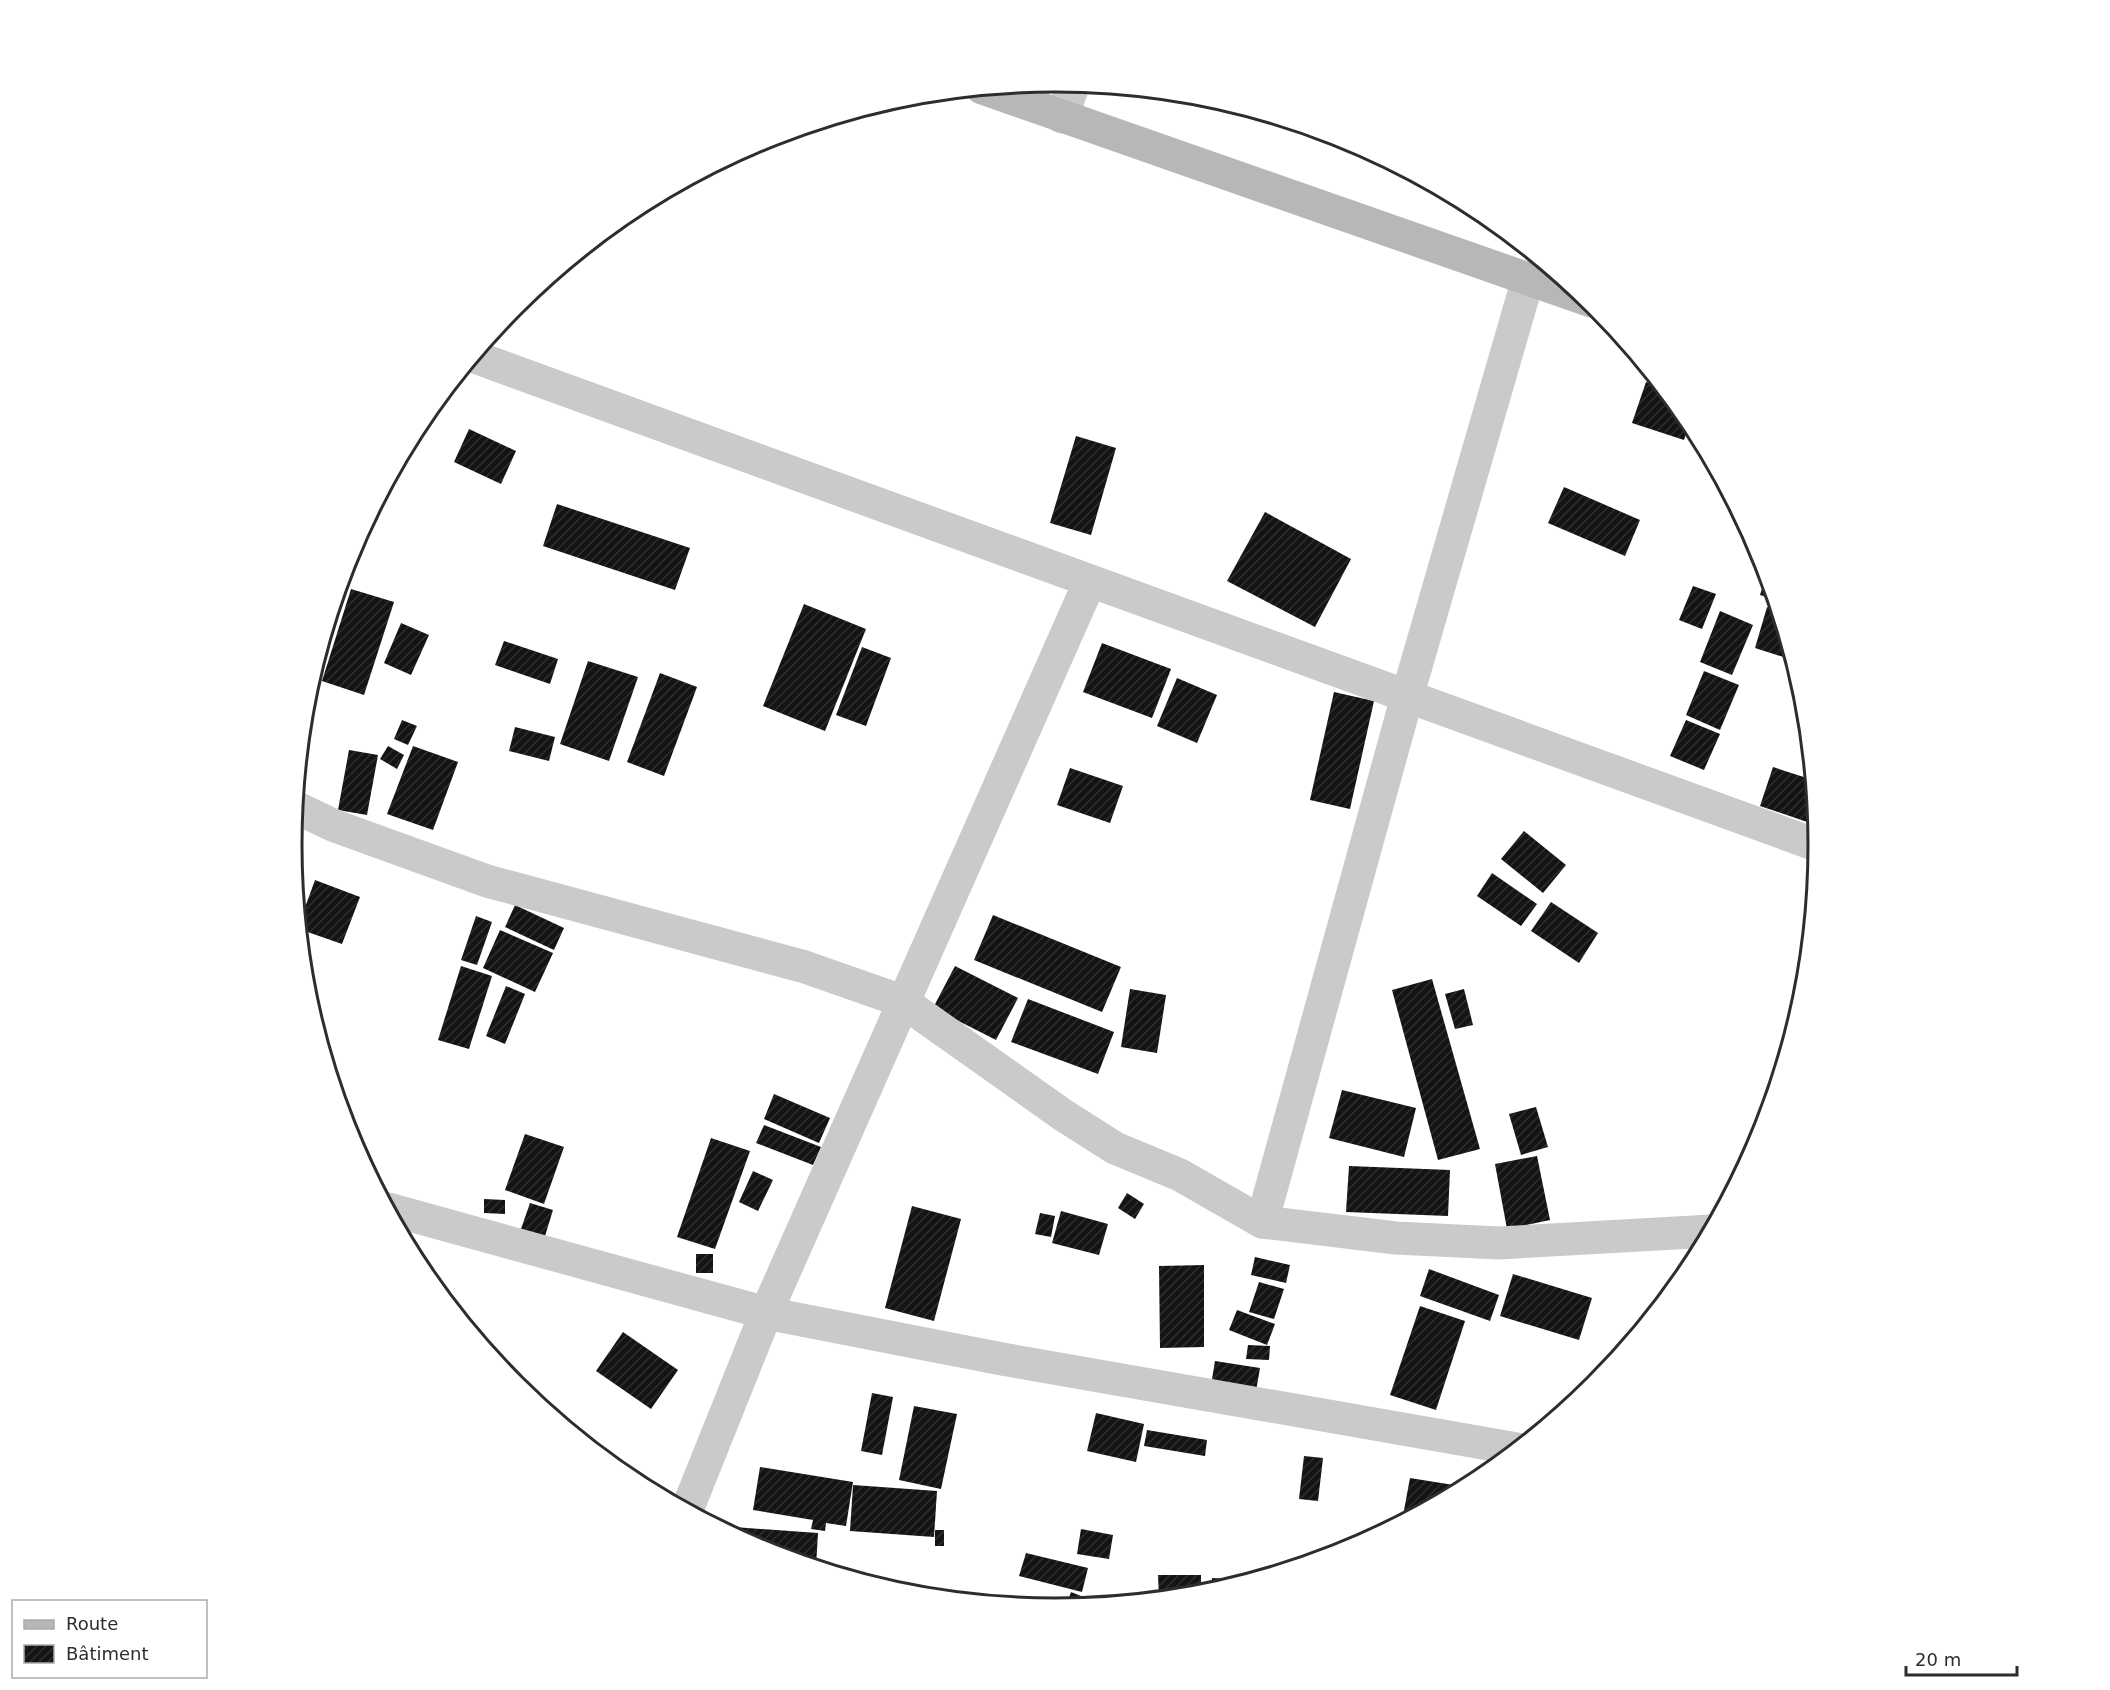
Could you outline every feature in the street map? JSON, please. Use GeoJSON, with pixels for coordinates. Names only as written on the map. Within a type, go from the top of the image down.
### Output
{"type":"FeatureCollection","features":[{"type":"Feature","properties":{"kind":"main road"},"geometry":{"type":"LineString","coordinates":[[998,94],[1568,293]]}},
{"type":"Feature","properties":{"kind":"street"},"geometry":{"type":"LineString","coordinates":[[1062,117],[1071,92]]}},
{"type":"Feature","properties":{"kind":"street"},"geometry":{"type":"LineString","coordinates":[[1262,1222],[1407,697],[1528,279]]}},
{"type":"Feature","properties":{"kind":"street"},"geometry":{"type":"LineString","coordinates":[[479,359],[1808,842]]}},
{"type":"Feature","properties":{"kind":"street"},"geometry":{"type":"LineString","coordinates":[[689,1504],[766,1313],[902,1001],[1090,581]]}},
{"type":"Feature","properties":{"kind":"street"},"geometry":{"type":"LineString","coordinates":[[303,811],[335,826],[487,881],[805,968],[902,1001],[1063,1115],[1114,1148],[1180,1175],[1262,1222],[1396,1238],[1500,1243],[1702,1232]]}},
{"type":"Feature","properties":{"kind":"street"},"geometry":{"type":"LineString","coordinates":[[396,1211],[766,1313],[1002,1359],[1508,1447]]}},
{"type":"Feature","properties":{"kind":"building"},"geometry":{"type":"Polygon","coordinates":[[[1646,382],[1653,386],[1686,433],[1684,440],[1632,423],[1646,382]]]}},
{"type":"Feature","properties":{"kind":"building"},"geometry":{"type":"Polygon","coordinates":[[[469,429],[516,451],[501,484],[454,462],[469,429]]]}},
{"type":"Feature","properties":{"kind":"building"},"geometry":{"type":"Polygon","coordinates":[[[1076,436],[1116,448],[1091,535],[1050,523],[1076,436]]]}},
{"type":"Feature","properties":{"kind":"building"},"geometry":{"type":"Polygon","coordinates":[[[1564,487],[1640,520],[1625,556],[1548,523],[1564,487]]]}},
{"type":"Feature","properties":{"kind":"building"},"geometry":{"type":"Polygon","coordinates":[[[557,504],[690,548],[675,590],[543,546],[557,504]]]}},
{"type":"Feature","properties":{"kind":"building"},"geometry":{"type":"Polygon","coordinates":[[[1265,512],[1351,559],[1315,627],[1227,581],[1265,512]]]}},
{"type":"Feature","properties":{"kind":"building"},"geometry":{"type":"Polygon","coordinates":[[[1693,586],[1716,594],[1702,629],[1679,620],[1693,586]]]}},
{"type":"Feature","properties":{"kind":"building"},"geometry":{"type":"Polygon","coordinates":[[[1763,587],[1767,597],[1760,595],[1763,587]]]}},
{"type":"Feature","properties":{"kind":"building"},"geometry":{"type":"Polygon","coordinates":[[[351,589],[394,602],[364,695],[322,681],[351,589]]]}},
{"type":"Feature","properties":{"kind":"building"},"geometry":{"type":"Polygon","coordinates":[[[804,604],[866,629],[825,731],[763,706],[804,604]]]}},
{"type":"Feature","properties":{"kind":"building"},"geometry":{"type":"Polygon","coordinates":[[[1767,607],[1771,608],[1785,657],[1755,648],[1767,607]]]}},
{"type":"Feature","properties":{"kind":"building"},"geometry":{"type":"Polygon","coordinates":[[[1720,611],[1753,625],[1732,675],[1700,662],[1720,611]]]}},
{"type":"Feature","properties":{"kind":"building"},"geometry":{"type":"Polygon","coordinates":[[[401,623],[429,635],[411,675],[384,663],[401,623]]]}},
{"type":"Feature","properties":{"kind":"building"},"geometry":{"type":"Polygon","coordinates":[[[504,641],[558,659],[550,684],[495,665],[504,641]]]}},
{"type":"Feature","properties":{"kind":"building"},"geometry":{"type":"Polygon","coordinates":[[[1102,643],[1171,669],[1152,718],[1083,692],[1102,643]]]}},
{"type":"Feature","properties":{"kind":"building"},"geometry":{"type":"Polygon","coordinates":[[[862,647],[891,658],[866,726],[836,715],[862,647]]]}},
{"type":"Feature","properties":{"kind":"building"},"geometry":{"type":"Polygon","coordinates":[[[588,661],[638,677],[609,761],[560,744],[588,661]]]}},
{"type":"Feature","properties":{"kind":"building"},"geometry":{"type":"Polygon","coordinates":[[[1704,671],[1739,685],[1720,730],[1686,715],[1704,671]]]}},
{"type":"Feature","properties":{"kind":"building"},"geometry":{"type":"Polygon","coordinates":[[[660,673],[697,687],[664,776],[627,762],[660,673]]]}},
{"type":"Feature","properties":{"kind":"building"},"geometry":{"type":"Polygon","coordinates":[[[1177,678],[1217,695],[1197,743],[1157,726],[1177,678]]]}},
{"type":"Feature","properties":{"kind":"building"},"geometry":{"type":"Polygon","coordinates":[[[1334,692],[1374,701],[1350,809],[1310,800],[1334,692]]]}},
{"type":"Feature","properties":{"kind":"building"},"geometry":{"type":"Polygon","coordinates":[[[402,720],[417,726],[408,745],[394,739],[402,720]]]}},
{"type":"Feature","properties":{"kind":"building"},"geometry":{"type":"Polygon","coordinates":[[[1686,720],[1720,734],[1704,770],[1670,756],[1686,720]]]}},
{"type":"Feature","properties":{"kind":"building"},"geometry":{"type":"Polygon","coordinates":[[[515,727],[555,737],[549,761],[509,751],[515,727]]]}},
{"type":"Feature","properties":{"kind":"building"},"geometry":{"type":"Polygon","coordinates":[[[388,746],[404,755],[397,769],[380,759],[388,746]]]}},
{"type":"Feature","properties":{"kind":"building"},"geometry":{"type":"Polygon","coordinates":[[[413,746],[458,762],[433,830],[387,814],[413,746]]]}},
{"type":"Feature","properties":{"kind":"building"},"geometry":{"type":"Polygon","coordinates":[[[349,750],[378,755],[367,815],[338,810],[349,750]]]}},
{"type":"Feature","properties":{"kind":"building"},"geometry":{"type":"Polygon","coordinates":[[[1773,767],[1805,777],[1808,822],[1760,806],[1773,767]]]}},
{"type":"Feature","properties":{"kind":"building"},"geometry":{"type":"Polygon","coordinates":[[[1070,768],[1123,786],[1110,823],[1057,805],[1070,768]]]}},
{"type":"Feature","properties":{"kind":"building"},"geometry":{"type":"Polygon","coordinates":[[[1524,831],[1566,865],[1543,893],[1501,859],[1524,831]]]}},
{"type":"Feature","properties":{"kind":"building"},"geometry":{"type":"Polygon","coordinates":[[[1492,873],[1537,904],[1521,926],[1477,896],[1492,873]]]}},
{"type":"Feature","properties":{"kind":"building"},"geometry":{"type":"Polygon","coordinates":[[[315,880],[360,897],[342,944],[307,932],[305,909],[315,880]]]}},
{"type":"Feature","properties":{"kind":"building"},"geometry":{"type":"Polygon","coordinates":[[[1551,902],[1598,933],[1579,963],[1531,931],[1551,902]]]}},
{"type":"Feature","properties":{"kind":"building"},"geometry":{"type":"Polygon","coordinates":[[[515,905],[564,928],[554,950],[505,927],[515,905]]]}},
{"type":"Feature","properties":{"kind":"building"},"geometry":{"type":"Polygon","coordinates":[[[993,915],[1121,967],[1102,1012],[974,960],[993,915]]]}},
{"type":"Feature","properties":{"kind":"building"},"geometry":{"type":"Polygon","coordinates":[[[476,916],[492,922],[477,965],[461,960],[476,916]]]}},
{"type":"Feature","properties":{"kind":"building"},"geometry":{"type":"Polygon","coordinates":[[[500,930],[553,953],[535,992],[483,968],[500,930]]]}},
{"type":"Feature","properties":{"kind":"building"},"geometry":{"type":"Polygon","coordinates":[[[461,966],[492,976],[469,1049],[438,1040],[461,966]]]}},
{"type":"Feature","properties":{"kind":"building"},"geometry":{"type":"Polygon","coordinates":[[[955,966],[1018,998],[996,1040],[933,1008],[955,966]]]}},
{"type":"Feature","properties":{"kind":"building"},"geometry":{"type":"Polygon","coordinates":[[[1432,979],[1480,1149],[1438,1160],[1392,990],[1432,979]]]}},
{"type":"Feature","properties":{"kind":"building"},"geometry":{"type":"Polygon","coordinates":[[[506,986],[525,994],[505,1044],[486,1036],[506,986]]]}},
{"type":"Feature","properties":{"kind":"building"},"geometry":{"type":"Polygon","coordinates":[[[1130,989],[1166,995],[1157,1053],[1121,1047],[1130,989]]]}},
{"type":"Feature","properties":{"kind":"building"},"geometry":{"type":"Polygon","coordinates":[[[1464,989],[1473,1025],[1455,1029],[1445,994],[1464,989]]]}},
{"type":"Feature","properties":{"kind":"building"},"geometry":{"type":"Polygon","coordinates":[[[1028,999],[1114,1032],[1098,1074],[1011,1042],[1028,999]]]}},
{"type":"Feature","properties":{"kind":"building"},"geometry":{"type":"Polygon","coordinates":[[[1342,1090],[1416,1108],[1404,1157],[1329,1138],[1342,1090]]]}},
{"type":"Feature","properties":{"kind":"building"},"geometry":{"type":"Polygon","coordinates":[[[774,1094],[830,1118],[819,1143],[764,1119],[774,1094]]]}},
{"type":"Feature","properties":{"kind":"building"},"geometry":{"type":"Polygon","coordinates":[[[1536,1107],[1548,1147],[1521,1155],[1509,1114],[1536,1107]]]}},
{"type":"Feature","properties":{"kind":"building"},"geometry":{"type":"Polygon","coordinates":[[[764,1125],[821,1147],[813,1165],[756,1143],[764,1125]]]}},
{"type":"Feature","properties":{"kind":"building"},"geometry":{"type":"Polygon","coordinates":[[[525,1134],[564,1147],[544,1204],[505,1190],[525,1134]]]}},
{"type":"Feature","properties":{"kind":"building"},"geometry":{"type":"Polygon","coordinates":[[[711,1138],[750,1151],[715,1249],[677,1237],[711,1138]]]}},
{"type":"Feature","properties":{"kind":"building"},"geometry":{"type":"Polygon","coordinates":[[[1537,1156],[1550,1220],[1507,1229],[1495,1164],[1537,1156]]]}},
{"type":"Feature","properties":{"kind":"building"},"geometry":{"type":"Polygon","coordinates":[[[1349,1166],[1450,1170],[1448,1216],[1346,1212],[1349,1166]]]}},
{"type":"Feature","properties":{"kind":"building"},"geometry":{"type":"Polygon","coordinates":[[[753,1171],[773,1180],[758,1211],[739,1202],[753,1171]]]}},
{"type":"Feature","properties":{"kind":"building"},"geometry":{"type":"Polygon","coordinates":[[[1127,1193],[1144,1204],[1135,1219],[1118,1208],[1127,1193]]]}},
{"type":"Feature","properties":{"kind":"building"},"geometry":{"type":"Polygon","coordinates":[[[484,1199],[505,1200],[505,1214],[484,1213],[484,1199]]]}},
{"type":"Feature","properties":{"kind":"building"},"geometry":{"type":"Polygon","coordinates":[[[530,1203],[553,1210],[545,1236],[521,1229],[530,1203]]]}},
{"type":"Feature","properties":{"kind":"building"},"geometry":{"type":"Polygon","coordinates":[[[912,1206],[961,1219],[934,1321],[885,1308],[912,1206]]]}},
{"type":"Feature","properties":{"kind":"building"},"geometry":{"type":"Polygon","coordinates":[[[1061,1211],[1108,1224],[1099,1255],[1052,1243],[1061,1211]]]}},
{"type":"Feature","properties":{"kind":"building"},"geometry":{"type":"Polygon","coordinates":[[[1040,1213],[1055,1216],[1051,1237],[1035,1234],[1040,1213]]]}},
{"type":"Feature","properties":{"kind":"building"},"geometry":{"type":"Polygon","coordinates":[[[696,1254],[713,1254],[713,1273],[696,1273],[696,1254]]]}},
{"type":"Feature","properties":{"kind":"building"},"geometry":{"type":"Polygon","coordinates":[[[1255,1257],[1290,1265],[1286,1283],[1251,1275],[1255,1257]]]}},
{"type":"Feature","properties":{"kind":"building"},"geometry":{"type":"Polygon","coordinates":[[[1204,1265],[1204,1347],[1160,1348],[1159,1266],[1204,1265]]]}},
{"type":"Feature","properties":{"kind":"building"},"geometry":{"type":"Polygon","coordinates":[[[1429,1269],[1499,1295],[1490,1321],[1420,1296],[1429,1269]]]}},
{"type":"Feature","properties":{"kind":"building"},"geometry":{"type":"Polygon","coordinates":[[[1513,1274],[1592,1298],[1579,1340],[1500,1316],[1513,1274]]]}},
{"type":"Feature","properties":{"kind":"building"},"geometry":{"type":"Polygon","coordinates":[[[1259,1282],[1284,1289],[1274,1319],[1249,1312],[1259,1282]]]}},
{"type":"Feature","properties":{"kind":"building"},"geometry":{"type":"Polygon","coordinates":[[[1420,1306],[1465,1321],[1436,1410],[1390,1395],[1420,1306]]]}},
{"type":"Feature","properties":{"kind":"building"},"geometry":{"type":"Polygon","coordinates":[[[1237,1310],[1275,1324],[1267,1345],[1229,1330],[1237,1310]]]}},
{"type":"Feature","properties":{"kind":"building"},"geometry":{"type":"Polygon","coordinates":[[[623,1332],[678,1370],[651,1409],[596,1371],[623,1332]]]}},
{"type":"Feature","properties":{"kind":"building"},"geometry":{"type":"Polygon","coordinates":[[[1248,1345],[1270,1346],[1269,1360],[1246,1359],[1248,1345]]]}},
{"type":"Feature","properties":{"kind":"building"},"geometry":{"type":"Polygon","coordinates":[[[1215,1361],[1260,1368],[1256,1391],[1211,1385],[1215,1361]]]}},
{"type":"Feature","properties":{"kind":"building"},"geometry":{"type":"Polygon","coordinates":[[[872,1393],[893,1397],[882,1455],[861,1451],[872,1393]]]}},
{"type":"Feature","properties":{"kind":"building"},"geometry":{"type":"Polygon","coordinates":[[[914,1406],[957,1414],[941,1489],[899,1480],[914,1406]]]}},
{"type":"Feature","properties":{"kind":"building"},"geometry":{"type":"Polygon","coordinates":[[[1096,1413],[1144,1424],[1136,1462],[1087,1451],[1096,1413]]]}},
{"type":"Feature","properties":{"kind":"building"},"geometry":{"type":"Polygon","coordinates":[[[1147,1430],[1207,1440],[1205,1456],[1144,1446],[1147,1430]]]}},
{"type":"Feature","properties":{"kind":"building"},"geometry":{"type":"Polygon","coordinates":[[[1304,1456],[1323,1458],[1318,1501],[1299,1499],[1304,1456]]]}},
{"type":"Feature","properties":{"kind":"building"},"geometry":{"type":"Polygon","coordinates":[[[760,1467],[853,1482],[846,1526],[826,1523],[825,1531],[811,1529],[813,1520],[753,1510],[760,1467]]]}},
{"type":"Feature","properties":{"kind":"building"},"geometry":{"type":"Polygon","coordinates":[[[1410,1478],[1453,1485],[1432,1498],[1404,1513],[1410,1478]]]}},
{"type":"Feature","properties":{"kind":"building"},"geometry":{"type":"Polygon","coordinates":[[[853,1485],[937,1491],[934,1537],[850,1531],[853,1485]]]}},
{"type":"Feature","properties":{"kind":"building"},"geometry":{"type":"Polygon","coordinates":[[[736,1527],[818,1533],[816,1560],[736,1527]]]}},
{"type":"Feature","properties":{"kind":"building"},"geometry":{"type":"Polygon","coordinates":[[[1081,1529],[1113,1535],[1109,1559],[1077,1554],[1081,1529]]]}},
{"type":"Feature","properties":{"kind":"building"},"geometry":{"type":"Polygon","coordinates":[[[935,1530],[944,1530],[944,1546],[935,1546],[935,1530]]]}},
{"type":"Feature","properties":{"kind":"building"},"geometry":{"type":"Polygon","coordinates":[[[1026,1553],[1088,1568],[1082,1592],[1019,1576],[1026,1553]]]}},
{"type":"Feature","properties":{"kind":"building"},"geometry":{"type":"Polygon","coordinates":[[[1158,1575],[1201,1575],[1201,1584],[1159,1591],[1158,1575]]]}},
{"type":"Feature","properties":{"kind":"building"},"geometry":{"type":"Polygon","coordinates":[[[1212,1578],[1225,1579],[1212,1582],[1212,1578]]]}},
{"type":"Feature","properties":{"kind":"building"},"geometry":{"type":"Polygon","coordinates":[[[1071,1592],[1084,1597],[1069,1598],[1071,1592]]]}}]}
